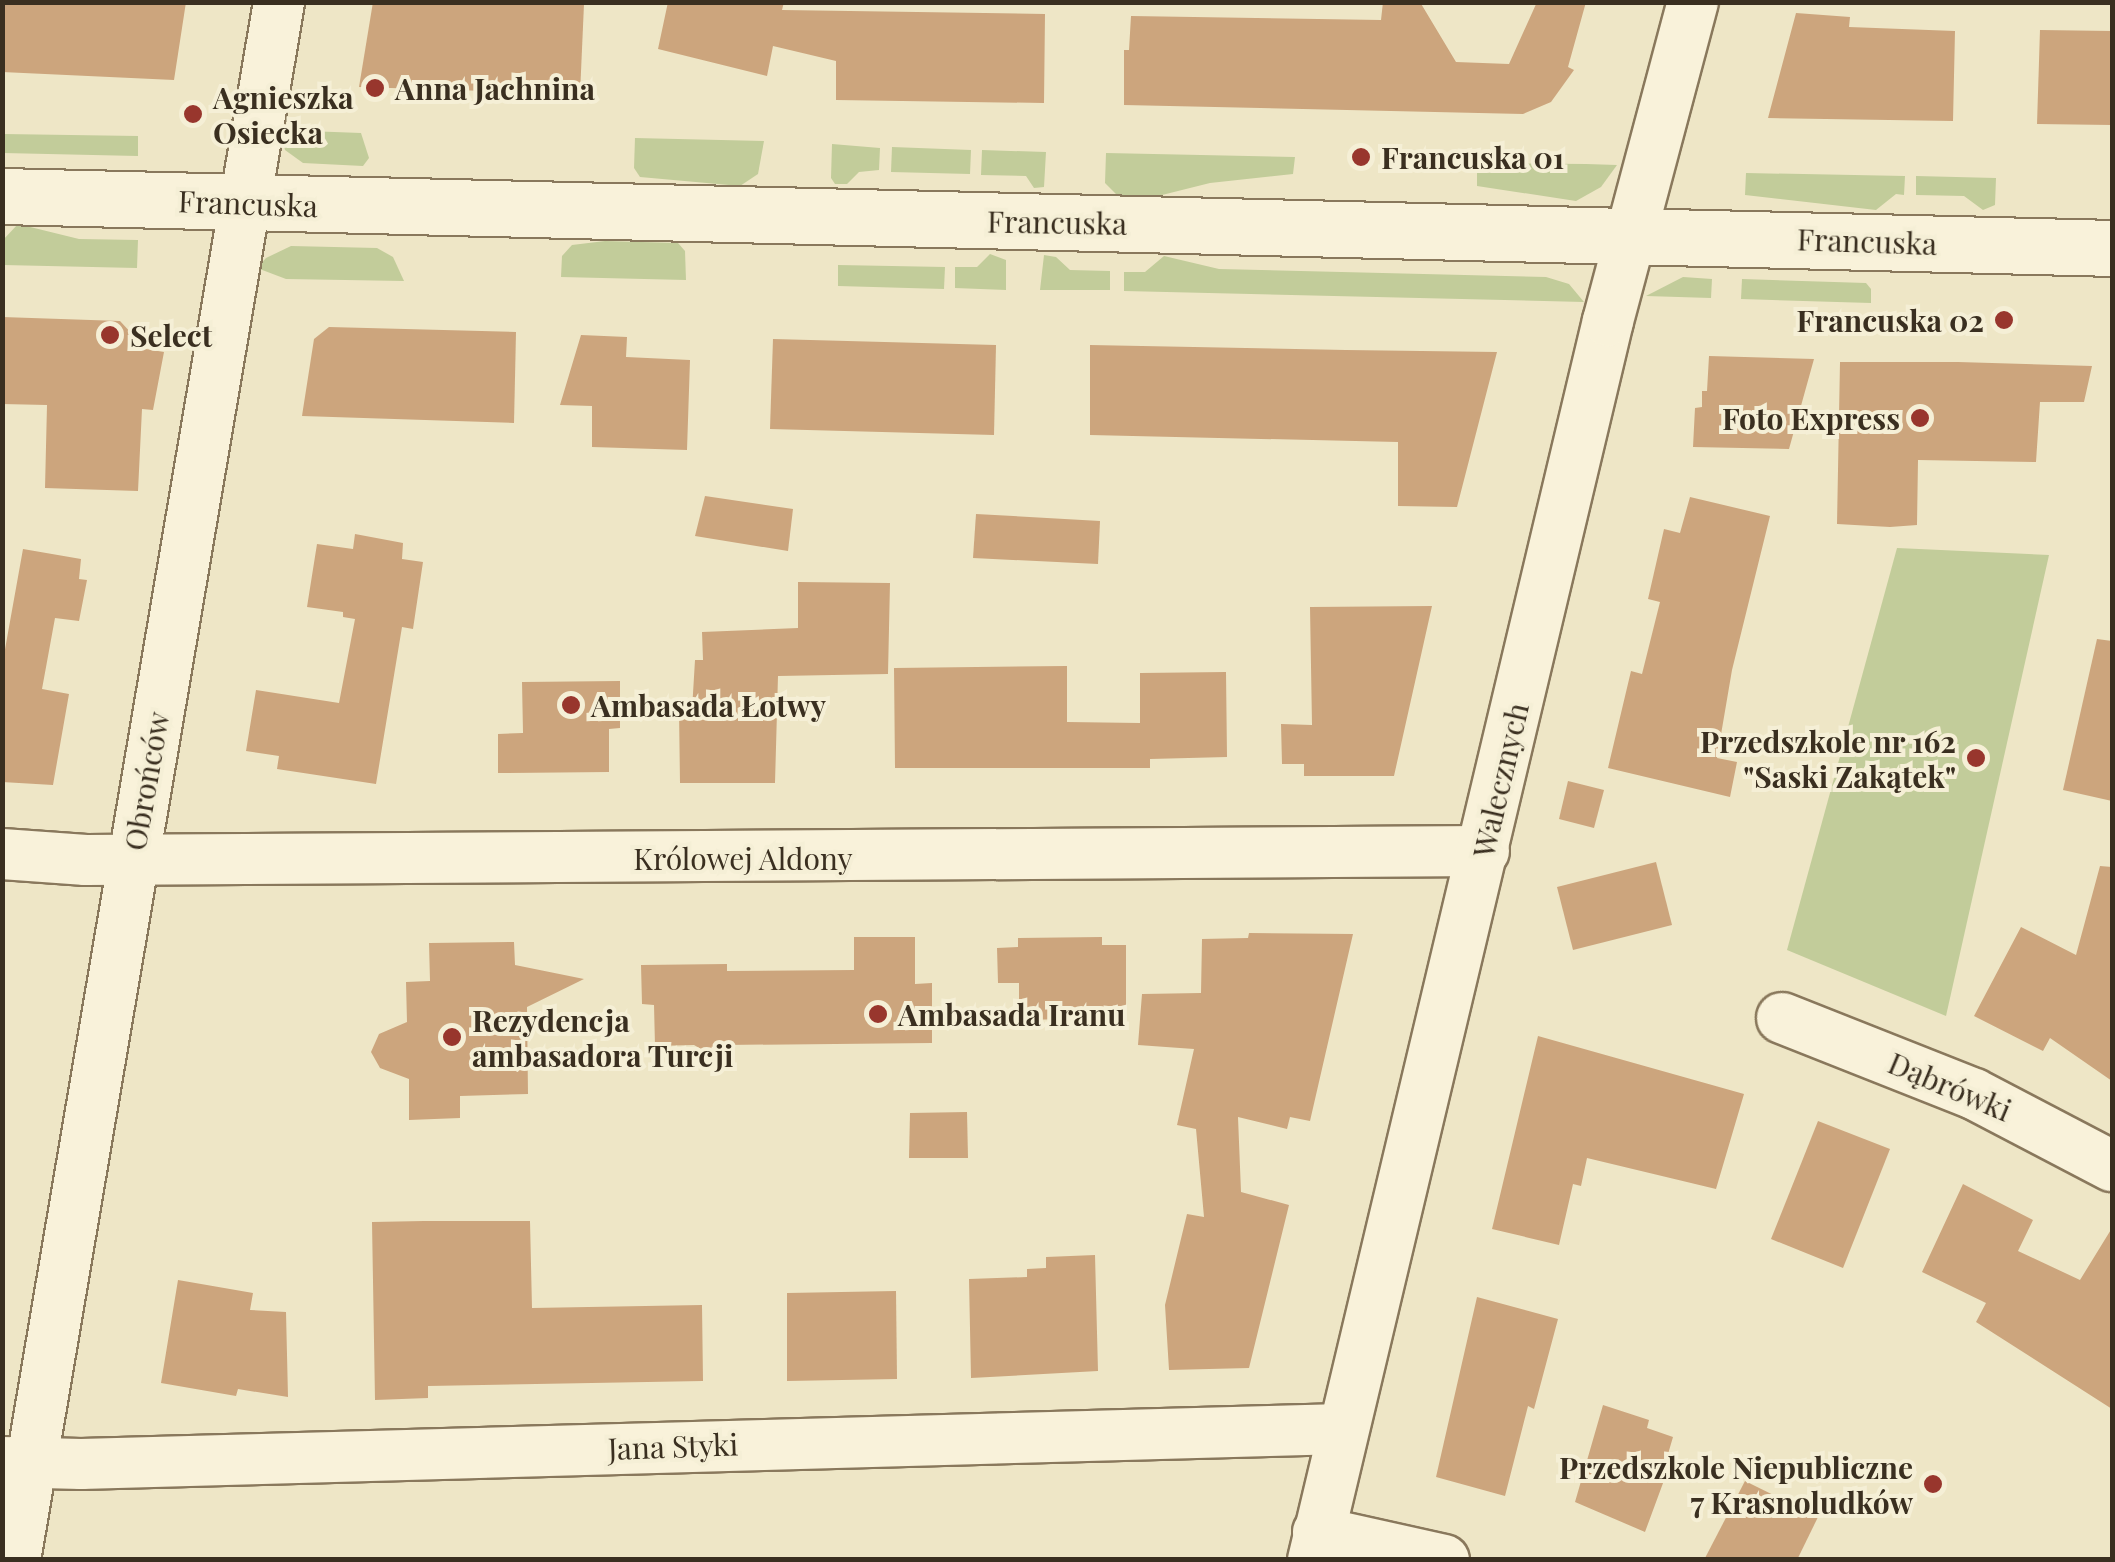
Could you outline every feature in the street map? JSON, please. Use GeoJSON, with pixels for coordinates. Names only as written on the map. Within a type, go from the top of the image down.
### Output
{"type":"FeatureCollection","features":[{"type":"Feature","properties":{"kind":"street","name":"Obrońców"},"geometry":{"type":"LineString","coordinates":[[15,1560],[17,1462],[133,859],[279,2]]}},
{"type":"Feature","properties":{"kind":"street","name":"Walecznych"},"geometry":{"type":"LineString","coordinates":[[1316,1546],[1631,234],[1693,2]]}},
{"type":"Feature","properties":{"kind":"street","name":"Francuska"},"geometry":{"type":"LineString","coordinates":[[2,196],[2112,248]]}},
{"type":"Feature","properties":{"kind":"street","name":"Królowej Aldony"},"geometry":{"type":"LineString","coordinates":[[2,854],[133,859],[1484,851]]}},
{"type":"Feature","properties":{"kind":"street","name":"Dąbrówki"},"geometry":{"type":"LineString","coordinates":[[1782,1018],[1974,1094],[2112,1166]]}},
{"type":"Feature","properties":{"kind":"street","name":"Jana Styki"},"geometry":{"type":"LineString","coordinates":[[17,1462],[1343,1429]]}},
{"type":"Feature","properties":{"kind":"street"},"geometry":{"type":"LineString","coordinates":[[1316,1546],[1444,1560]]}},
{"type":"Feature","properties":{"kind":"green space"},"geometry":{"type":"Polygon","coordinates":[[[280,130],[361,133],[369,158],[363,166],[303,163],[285,150],[280,130]]]}},
{"type":"Feature","properties":{"kind":"green space"},"geometry":{"type":"Polygon","coordinates":[[[3,134],[138,136],[138,156],[3,153],[3,134]]]}},
{"type":"Feature","properties":{"kind":"green space"},"geometry":{"type":"Polygon","coordinates":[[[635,138],[764,141],[758,174],[740,186],[640,177],[634,168],[635,138]]]}},
{"type":"Feature","properties":{"kind":"green space"},"geometry":{"type":"Polygon","coordinates":[[[832,144],[880,148],[879,170],[859,172],[847,184],[835,184],[831,178],[832,144]]]}},
{"type":"Feature","properties":{"kind":"green space"},"geometry":{"type":"Polygon","coordinates":[[[892,147],[971,150],[970,174],[891,172],[892,147]]]}},
{"type":"Feature","properties":{"kind":"green space"},"geometry":{"type":"Polygon","coordinates":[[[982,150],[1046,152],[1044,187],[1034,188],[1026,176],[981,175],[982,150]]]}},
{"type":"Feature","properties":{"kind":"green space"},"geometry":{"type":"Polygon","coordinates":[[[1106,153],[1295,157],[1293,174],[1210,183],[1158,196],[1118,196],[1105,183],[1106,153]]]}},
{"type":"Feature","properties":{"kind":"green space"},"geometry":{"type":"Polygon","coordinates":[[[1477,163],[1617,165],[1601,187],[1576,201],[1477,186],[1477,163]]]}},
{"type":"Feature","properties":{"kind":"green space"},"geometry":{"type":"Polygon","coordinates":[[[1746,173],[1905,176],[1904,195],[1896,194],[1876,210],[1745,195],[1746,173]]]}},
{"type":"Feature","properties":{"kind":"green space"},"geometry":{"type":"Polygon","coordinates":[[[1916,176],[1996,178],[1995,205],[1983,210],[1964,196],[1916,195],[1916,176]]]}},
{"type":"Feature","properties":{"kind":"green space"},"geometry":{"type":"Polygon","coordinates":[[[18,224],[79,239],[138,240],[137,268],[3,265],[3,240],[18,224]]]}},
{"type":"Feature","properties":{"kind":"green space"},"geometry":{"type":"Polygon","coordinates":[[[605,241],[678,243],[685,251],[686,280],[561,277],[562,256],[572,245],[605,241]]]}},
{"type":"Feature","properties":{"kind":"green space"},"geometry":{"type":"Polygon","coordinates":[[[291,246],[377,248],[393,257],[404,281],[286,279],[257,268],[266,258],[291,246]]]}},
{"type":"Feature","properties":{"kind":"green space"},"geometry":{"type":"Polygon","coordinates":[[[990,254],[1006,260],[1006,290],[955,288],[955,267],[977,267],[990,254]]]}},
{"type":"Feature","properties":{"kind":"green space"},"geometry":{"type":"Polygon","coordinates":[[[1044,255],[1056,257],[1070,270],[1110,271],[1110,290],[1040,290],[1044,255]]]}},
{"type":"Feature","properties":{"kind":"green space"},"geometry":{"type":"Polygon","coordinates":[[[1164,256],[1219,269],[1546,277],[1569,284],[1584,302],[1124,291],[1124,272],[1145,272],[1164,256]]]}},
{"type":"Feature","properties":{"kind":"green space"},"geometry":{"type":"Polygon","coordinates":[[[838,265],[945,267],[944,289],[838,286],[838,265]]]}},
{"type":"Feature","properties":{"kind":"green space"},"geometry":{"type":"Polygon","coordinates":[[[1683,277],[1712,279],[1711,298],[1646,296],[1683,277]]]}},
{"type":"Feature","properties":{"kind":"green space"},"geometry":{"type":"Polygon","coordinates":[[[1742,279],[1866,283],[1871,289],[1871,303],[1741,299],[1742,279]]]}},
{"type":"Feature","properties":{"kind":"green space","name":"Przedszkole nr 162 \"Saski Zakątek\""},"geometry":{"type":"Polygon","coordinates":[[[1897,548],[2049,555],[1946,1016],[1787,950],[1897,548]]]}},
{"type":"Feature","properties":{"kind":"building"},"geometry":{"type":"Polygon","coordinates":[[[2,2],[186,2],[174,80],[2,72],[2,2]]]}},
{"type":"Feature","properties":{"kind":"building"},"geometry":{"type":"Polygon","coordinates":[[[373,2],[584,4],[580,94],[359,87],[373,2]]]}},
{"type":"Feature","properties":{"kind":"building"},"geometry":{"type":"Polygon","coordinates":[[[668,2],[784,2],[782,10],[1045,14],[1044,103],[836,100],[836,61],[773,46],[767,76],[658,49],[668,2]]]}},
{"type":"Feature","properties":{"kind":"building"},"geometry":{"type":"Polygon","coordinates":[[[1383,2],[1420,2],[1456,62],[1509,64],[1537,2],[1586,2],[1568,67],[1574,70],[1551,102],[1523,114],[1124,105],[1124,50],[1129,50],[1131,16],[1381,20],[1383,2]]]}},
{"type":"Feature","properties":{"kind":"building"},"geometry":{"type":"Polygon","coordinates":[[[1796,13],[1850,17],[1849,27],[1955,31],[1953,121],[1768,118],[1796,13]]]}},
{"type":"Feature","properties":{"kind":"building"},"geometry":{"type":"Polygon","coordinates":[[[2040,30],[2112,31],[2112,125],[2037,124],[2040,30]]]}},
{"type":"Feature","properties":{"kind":"building"},"geometry":{"type":"Polygon","coordinates":[[[2,317],[120,321],[146,349],[164,352],[153,410],[142,409],[138,491],[45,488],[47,405],[2,404],[2,317]]]}},
{"type":"Feature","properties":{"kind":"building"},"geometry":{"type":"Polygon","coordinates":[[[329,327],[516,332],[514,423],[302,416],[314,339],[329,327]]]}},
{"type":"Feature","properties":{"kind":"building"},"geometry":{"type":"Polygon","coordinates":[[[581,335],[627,337],[626,357],[690,360],[687,450],[592,447],[592,406],[560,405],[581,335]]]}},
{"type":"Feature","properties":{"kind":"building"},"geometry":{"type":"Polygon","coordinates":[[[773,339],[996,345],[994,435],[770,429],[773,339]]]}},
{"type":"Feature","properties":{"kind":"building"},"geometry":{"type":"Polygon","coordinates":[[[1090,345],[1497,352],[1457,507],[1398,506],[1398,442],[1090,435],[1090,345]]]}},
{"type":"Feature","properties":{"kind":"building"},"geometry":{"type":"Polygon","coordinates":[[[1709,356],[1814,359],[1789,449],[1693,447],[1695,408],[1702,407],[1702,391],[1707,391],[1709,356]]]}},
{"type":"Feature","properties":{"kind":"building"},"geometry":{"type":"Polygon","coordinates":[[[1840,362],[2092,366],[2084,402],[2040,402],[2036,462],[1918,460],[1917,525],[1890,527],[1837,524],[1840,362]]]}},
{"type":"Feature","properties":{"kind":"building"},"geometry":{"type":"Polygon","coordinates":[[[705,496],[793,509],[788,551],[695,536],[705,496]]]}},
{"type":"Feature","properties":{"kind":"building"},"geometry":{"type":"Polygon","coordinates":[[[1690,497],[1770,516],[1732,670],[1717,758],[1737,762],[1730,797],[1608,768],[1631,671],[1642,674],[1660,602],[1648,599],[1664,529],[1680,533],[1690,497]]]}},
{"type":"Feature","properties":{"kind":"building"},"geometry":{"type":"Polygon","coordinates":[[[976,514],[1100,521],[1098,564],[973,558],[976,514]]]}},
{"type":"Feature","properties":{"kind":"building"},"geometry":{"type":"Polygon","coordinates":[[[355,534],[403,543],[402,559],[423,562],[413,629],[402,627],[376,784],[277,769],[279,756],[246,751],[256,690],[339,703],[355,619],[343,617],[343,612],[307,607],[317,544],[353,549],[355,534]]]}},
{"type":"Feature","properties":{"kind":"building"},"geometry":{"type":"Polygon","coordinates":[[[23,549],[81,559],[79,579],[87,580],[79,621],[55,618],[42,689],[69,694],[53,785],[2,782],[2,666],[23,549]]]}},
{"type":"Feature","properties":{"kind":"building"},"geometry":{"type":"Polygon","coordinates":[[[798,582],[890,583],[888,674],[778,676],[775,783],[680,783],[679,710],[692,710],[695,660],[703,660],[702,632],[798,628],[798,582]]]}},
{"type":"Feature","properties":{"kind":"building"},"geometry":{"type":"Polygon","coordinates":[[[1432,606],[1394,776],[1304,776],[1304,764],[1282,764],[1281,724],[1312,725],[1310,607],[1432,606]]]}},
{"type":"Feature","properties":{"kind":"building"},"geometry":{"type":"Polygon","coordinates":[[[2097,639],[2112,641],[2112,801],[2063,790],[2097,639]]]}},
{"type":"Feature","properties":{"kind":"building"},"geometry":{"type":"Polygon","coordinates":[[[1067,666],[1067,722],[1140,723],[1140,673],[1226,672],[1227,757],[1150,759],[1150,768],[895,768],[894,668],[1067,666]]]}},
{"type":"Feature","properties":{"kind":"building","name":"Ambasada Łotwy"},"geometry":{"type":"Polygon","coordinates":[[[620,681],[620,728],[609,729],[609,772],[498,773],[498,734],[523,733],[522,682],[620,681]]]}},
{"type":"Feature","properties":{"kind":"building"},"geometry":{"type":"Polygon","coordinates":[[[1568,781],[1604,790],[1594,828],[1559,819],[1568,781]]]}},
{"type":"Feature","properties":{"kind":"building"},"geometry":{"type":"Polygon","coordinates":[[[1656,862],[1672,925],[1573,950],[1557,887],[1656,862]]]}},
{"type":"Feature","properties":{"kind":"building"},"geometry":{"type":"Polygon","coordinates":[[[2100,866],[2112,867],[2112,1081],[2050,1038],[2043,1051],[1974,1016],[2021,927],[2076,955],[2100,866]]]}},
{"type":"Feature","properties":{"kind":"building"},"geometry":{"type":"Polygon","coordinates":[[[1249,933],[1353,934],[1310,1121],[1290,1117],[1287,1129],[1238,1117],[1241,1192],[1289,1205],[1249,1368],[1169,1370],[1165,1305],[1187,1214],[1204,1217],[1196,1129],[1177,1125],[1194,1049],[1138,1045],[1142,994],[1201,993],[1202,939],[1248,938],[1249,933]]]}},
{"type":"Feature","properties":{"kind":"building"},"geometry":{"type":"Polygon","coordinates":[[[854,937],[915,937],[915,984],[932,983],[932,1043],[725,1045],[710,1054],[694,1045],[655,1046],[654,1005],[642,1004],[641,965],[727,964],[727,971],[854,970],[854,937]]]}},
{"type":"Feature","properties":{"kind":"building"},"geometry":{"type":"Polygon","coordinates":[[[1102,937],[1102,945],[1126,945],[1126,1018],[1019,1020],[1019,983],[998,983],[997,948],[1018,947],[1018,938],[1102,937]]]}},
{"type":"Feature","properties":{"kind":"building","name":"Rezydencja ambasadora Turcji"},"geometry":{"type":"Polygon","coordinates":[[[514,942],[515,965],[584,979],[527,1007],[528,1094],[460,1096],[460,1118],[409,1120],[409,1079],[380,1068],[371,1052],[379,1034],[407,1022],[406,982],[430,981],[429,943],[514,942]]]}},
{"type":"Feature","properties":{"kind":"building"},"geometry":{"type":"Polygon","coordinates":[[[1538,1036],[1744,1094],[1716,1189],[1587,1158],[1581,1186],[1573,1184],[1559,1245],[1492,1229],[1538,1036]]]}},
{"type":"Feature","properties":{"kind":"building"},"geometry":{"type":"Polygon","coordinates":[[[967,1112],[968,1158],[909,1158],[910,1113],[967,1112]]]}},
{"type":"Feature","properties":{"kind":"building"},"geometry":{"type":"Polygon","coordinates":[[[1818,1121],[1890,1149],[1843,1268],[1771,1239],[1818,1121]]]}},
{"type":"Feature","properties":{"kind":"building"},"geometry":{"type":"Polygon","coordinates":[[[1963,1184],[2033,1220],[2018,1251],[2080,1280],[2112,1228],[2112,1409],[1976,1322],[1986,1303],[1922,1272],[1963,1184]]]}},
{"type":"Feature","properties":{"kind":"building"},"geometry":{"type":"Polygon","coordinates":[[[530,1221],[532,1308],[702,1305],[703,1381],[428,1386],[428,1398],[375,1400],[372,1222],[530,1221]]]}},
{"type":"Feature","properties":{"kind":"building"},"geometry":{"type":"Polygon","coordinates":[[[1095,1255],[1098,1371],[971,1378],[969,1279],[1027,1277],[1027,1269],[1046,1268],[1046,1257],[1095,1255]]]}},
{"type":"Feature","properties":{"kind":"building"},"geometry":{"type":"Polygon","coordinates":[[[178,1280],[253,1293],[250,1310],[286,1312],[288,1397],[238,1389],[236,1396],[161,1383],[178,1280]]]}},
{"type":"Feature","properties":{"kind":"building"},"geometry":{"type":"Polygon","coordinates":[[[896,1291],[897,1379],[787,1381],[787,1293],[896,1291]]]}},
{"type":"Feature","properties":{"kind":"building"},"geometry":{"type":"Polygon","coordinates":[[[1477,1297],[1558,1319],[1534,1409],[1528,1406],[1505,1496],[1436,1477],[1477,1297]]]}},
{"type":"Feature","properties":{"kind":"building"},"geometry":{"type":"Polygon","coordinates":[[[1603,1405],[1649,1420],[1647,1428],[1673,1437],[1668,1454],[1673,1456],[1645,1532],[1575,1502],[1603,1405]]]}},
{"type":"Feature","properties":{"kind":"building"},"geometry":{"type":"Polygon","coordinates":[[[1745,1481],[1818,1517],[1797,1560],[1704,1560],[1745,1481]]]}},
{"type":"Feature","properties":{"kind":"place","name":"Anna Jachnina"},"geometry":{"type":"Point","coordinates":[375,88]}},
{"type":"Feature","properties":{"kind":"place","name":"Agnieszka Osiecka"},"geometry":{"type":"Point","coordinates":[193,114]}},
{"type":"Feature","properties":{"kind":"place","name":"Francuska 01"},"geometry":{"type":"Point","coordinates":[1361,157]}},
{"type":"Feature","properties":{"kind":"place","name":"Francuska 02"},"geometry":{"type":"Point","coordinates":[2004,320]}},
{"type":"Feature","properties":{"kind":"place","name":"Select"},"geometry":{"type":"Point","coordinates":[110,335]}},
{"type":"Feature","properties":{"kind":"place","name":"Foto Express"},"geometry":{"type":"Point","coordinates":[1920,418]}},
{"type":"Feature","properties":{"kind":"place","name":"Ambasada Łotwy"},"geometry":{"type":"Point","coordinates":[571,705]}},
{"type":"Feature","properties":{"kind":"place","name":"Przedszkole nr 162 \"Saski Zakątek\""},"geometry":{"type":"Point","coordinates":[1976,758]}},
{"type":"Feature","properties":{"kind":"place","name":"Ambasada Iranu"},"geometry":{"type":"Point","coordinates":[878,1014]}},
{"type":"Feature","properties":{"kind":"place","name":"Rezydencja ambasadora Turcji"},"geometry":{"type":"Point","coordinates":[452,1037]}},
{"type":"Feature","properties":{"kind":"place","name":"Przedszkole Niepubliczne 7 Krasnoludków"},"geometry":{"type":"Point","coordinates":[1933,1484]}}]}
